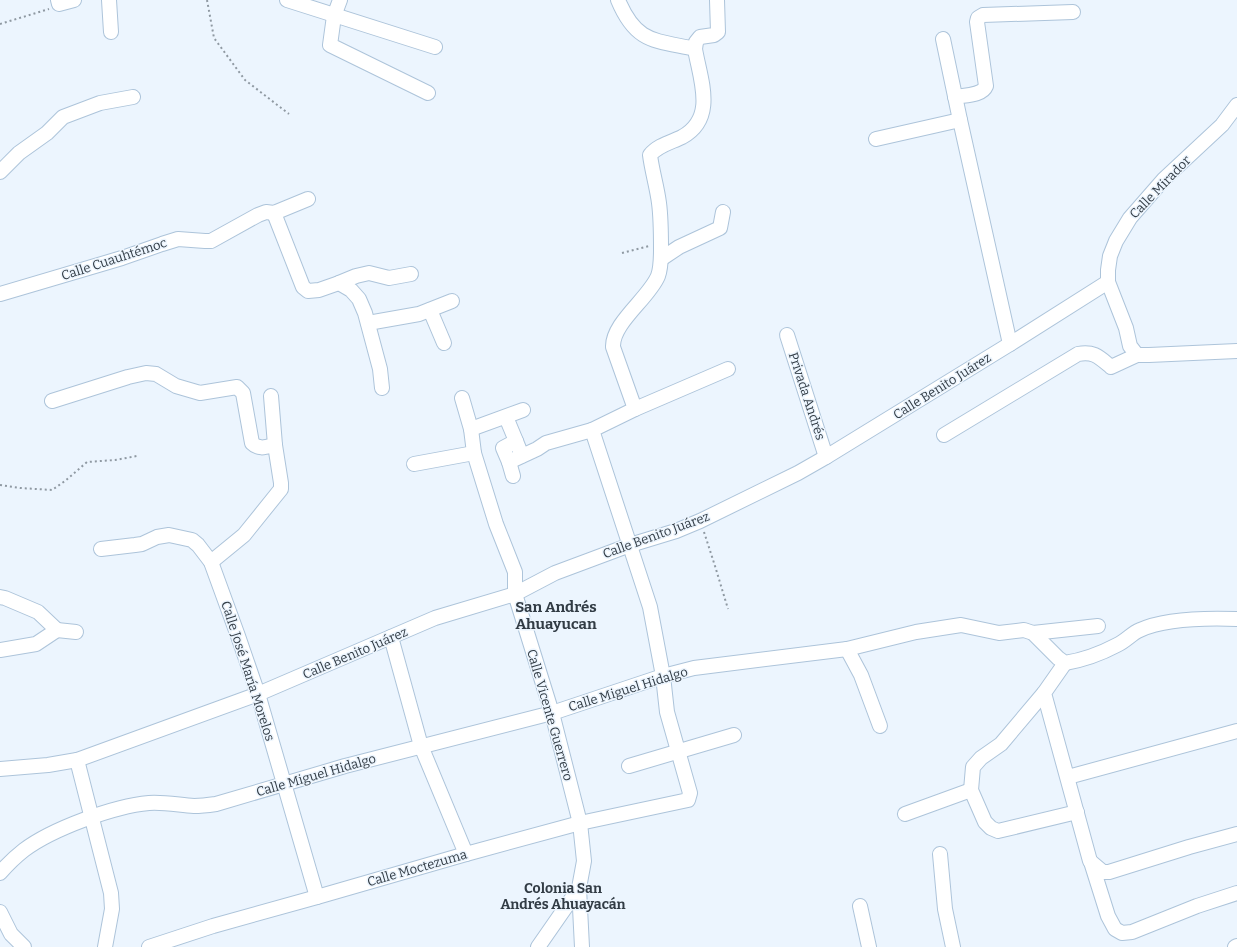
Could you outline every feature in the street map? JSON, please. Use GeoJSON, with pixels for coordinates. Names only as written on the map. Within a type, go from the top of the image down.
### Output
{"type":"FeatureCollection","features":[{"type":"Feature","properties":{"kind":"street"},"geometry":{"type":"LineString","coordinates":[[59,2],[74,0]]}},
{"type":"Feature","properties":{"kind":"street"},"geometry":{"type":"LineString","coordinates":[[109,0],[111,32]]}},
{"type":"Feature","properties":{"kind":"street"},"geometry":{"type":"LineString","coordinates":[[287,0],[435,47]]}},
{"type":"Feature","properties":{"kind":"street"},"geometry":{"type":"LineString","coordinates":[[340,0],[334,16],[330,45],[428,93]]}},
{"type":"Feature","properties":{"kind":"street"},"geometry":{"type":"LineString","coordinates":[[618,0],[625,16],[637,31],[650,39],[694,49]]}},
{"type":"Feature","properties":{"kind":"street"},"geometry":{"type":"LineString","coordinates":[[635,409],[613,347],[612,340],[658,276],[661,259],[659,203],[650,155],[654,150],[684,136],[696,126],[703,114],[704,100],[694,49],[700,36],[714,35],[718,32],[717,0]]}},
{"type":"Feature","properties":{"kind":"street"},"geometry":{"type":"LineString","coordinates":[[955,97],[980,92],[984,90],[986,86],[977,22],[978,18],[983,15],[1072,12]]}},
{"type":"Feature","properties":{"kind":"street"},"geometry":{"type":"LineString","coordinates":[[943,39],[1010,344]]}},
{"type":"Feature","properties":{"kind":"street"},"geometry":{"type":"LineString","coordinates":[[0,172],[19,153],[47,133],[63,117],[100,103],[133,97]]}},
{"type":"Feature","properties":{"kind":"street","name":"Calle Mirador"},"geometry":{"type":"LineString","coordinates":[[1108,282],[1110,256],[1116,241],[1130,218],[1164,180],[1222,125],[1237,105]]}},
{"type":"Feature","properties":{"kind":"street"},"geometry":{"type":"LineString","coordinates":[[876,139],[960,120]]}},
{"type":"Feature","properties":{"kind":"street","name":"Calle Cuauhtémoc"},"geometry":{"type":"LineString","coordinates":[[0,294],[122,258],[178,239],[205,242],[211,241],[258,215],[266,212],[274,213],[308,199]]}},
{"type":"Feature","properties":{"kind":"street"},"geometry":{"type":"LineString","coordinates":[[661,259],[679,247],[720,228],[723,212]]}},
{"type":"Feature","properties":{"kind":"street"},"geometry":{"type":"LineString","coordinates":[[274,213],[303,287],[308,291],[319,290],[356,276],[370,273],[375,273],[389,278],[411,274]]}},
{"type":"Feature","properties":{"kind":"street"},"geometry":{"type":"LineString","coordinates":[[1108,282],[1126,328],[1130,346],[1137,355]]}},
{"type":"Feature","properties":{"kind":"street","name":"Calle Benito Juárez"},"geometry":{"type":"LineString","coordinates":[[0,769],[48,765],[77,760],[258,694],[435,618],[515,594],[555,573],[630,545],[676,531],[700,521],[798,473],[826,457],[1108,282]]}},
{"type":"Feature","properties":{"kind":"street"},"geometry":{"type":"LineString","coordinates":[[340,283],[351,290],[359,299],[368,323],[380,368],[382,388]]}},
{"type":"Feature","properties":{"kind":"street"},"geometry":{"type":"LineString","coordinates":[[368,323],[419,314],[452,300]]}},
{"type":"Feature","properties":{"kind":"street"},"geometry":{"type":"LineString","coordinates":[[430,310],[444,343]]}},
{"type":"Feature","properties":{"kind":"street","name":"Privada Andrés"},"geometry":{"type":"LineString","coordinates":[[787,335],[826,457]]}},
{"type":"Feature","properties":{"kind":"street"},"geometry":{"type":"LineString","coordinates":[[944,435],[1078,354],[1087,352],[1097,356],[1111,367],[1137,355],[1150,356],[1237,351]]}},
{"type":"Feature","properties":{"kind":"street"},"geometry":{"type":"LineString","coordinates":[[516,459],[546,443],[592,430],[635,409],[728,369]]}},
{"type":"Feature","properties":{"kind":"street"},"geometry":{"type":"LineString","coordinates":[[52,401],[128,377],[146,374],[156,374],[176,386],[200,392],[237,388],[243,393],[252,443],[256,447],[262,448],[274,445]]}},
{"type":"Feature","properties":{"kind":"street"},"geometry":{"type":"LineString","coordinates":[[211,562],[244,535],[281,489],[274,445],[271,396]]}},
{"type":"Feature","properties":{"kind":"street","name":"Calle Vicente Guerrero"},"geometry":{"type":"LineString","coordinates":[[462,398],[471,429],[474,454],[496,524],[515,572],[515,594],[552,713],[580,823],[584,861],[579,888],[538,947]]}},
{"type":"Feature","properties":{"kind":"street"},"geometry":{"type":"LineString","coordinates":[[471,429],[523,410]]}},
{"type":"Feature","properties":{"kind":"street"},"geometry":{"type":"LineString","coordinates":[[506,417],[516,441],[516,459],[513,476]]}},
{"type":"Feature","properties":{"kind":"street"},"geometry":{"type":"LineString","coordinates":[[592,430],[650,607],[663,676],[667,712],[673,737],[679,752]]}},
{"type":"Feature","properties":{"kind":"street"},"geometry":{"type":"LineString","coordinates":[[414,464],[474,454]]}},
{"type":"Feature","properties":{"kind":"street","name":"Calle José María Morelos"},"geometry":{"type":"LineString","coordinates":[[102,549],[142,544],[157,537],[169,535],[192,540],[198,545],[211,562],[258,694],[317,897]]}},
{"type":"Feature","properties":{"kind":"street"},"geometry":{"type":"LineString","coordinates":[[0,597],[38,612],[57,630],[76,632]]}},
{"type":"Feature","properties":{"kind":"street"},"geometry":{"type":"LineString","coordinates":[[1077,812],[998,831],[991,828],[985,822],[971,790],[973,767],[981,758],[1001,744],[1044,693],[1065,663],[1076,661],[1118,645],[1138,630],[1154,624],[1210,618],[1237,619]]}},
{"type":"Feature","properties":{"kind":"street","name":"Calle Miguel Hidalgo"},"geometry":{"type":"LineString","coordinates":[[0,873],[25,849],[57,831],[93,816],[125,807],[148,803],[169,802],[196,806],[216,804],[345,766],[552,713],[663,676],[694,668],[846,649],[916,632],[961,625],[999,633],[1024,630],[1033,633],[1098,626]]}},
{"type":"Feature","properties":{"kind":"street"},"geometry":{"type":"LineString","coordinates":[[0,650],[36,644],[57,630]]}},
{"type":"Feature","properties":{"kind":"street"},"geometry":{"type":"LineString","coordinates":[[1033,633],[1065,663]]}},
{"type":"Feature","properties":{"kind":"street"},"geometry":{"type":"LineString","coordinates":[[391,637],[422,746],[466,854]]}},
{"type":"Feature","properties":{"kind":"street"},"geometry":{"type":"LineString","coordinates":[[846,649],[861,675],[880,726]]}},
{"type":"Feature","properties":{"kind":"street"},"geometry":{"type":"LineString","coordinates":[[1044,693],[1090,861],[1108,916],[1115,929],[1122,933],[1132,932],[1197,906],[1237,893]]}},
{"type":"Feature","properties":{"kind":"street"},"geometry":{"type":"LineString","coordinates":[[1068,777],[1237,731]]}},
{"type":"Feature","properties":{"kind":"street"},"geometry":{"type":"LineString","coordinates":[[629,766],[734,735]]}},
{"type":"Feature","properties":{"kind":"street","name":"Calle Moctezuma"},"geometry":{"type":"LineString","coordinates":[[149,947],[213,926],[466,854],[580,823],[688,800],[690,793],[679,752]]}},
{"type":"Feature","properties":{"kind":"street"},"geometry":{"type":"LineString","coordinates":[[77,760],[93,816],[111,893],[112,909],[106,947]]}},
{"type":"Feature","properties":{"kind":"street"},"geometry":{"type":"LineString","coordinates":[[905,814],[971,790]]}},
{"type":"Feature","properties":{"kind":"street"},"geometry":{"type":"LineString","coordinates":[[1090,861],[1103,872],[1109,872],[1237,834]]}},
{"type":"Feature","properties":{"kind":"street"},"geometry":{"type":"LineString","coordinates":[[940,854],[945,909],[953,947]]}},
{"type":"Feature","properties":{"kind":"street"},"geometry":{"type":"LineString","coordinates":[[579,888],[582,947]]}},
{"type":"Feature","properties":{"kind":"street"},"geometry":{"type":"LineString","coordinates":[[860,906],[869,947]]}},
{"type":"Feature","properties":{"kind":"street"},"geometry":{"type":"LineString","coordinates":[[0,912],[11,934],[24,947]]}},
{"type":"Feature","properties":{"kind":"path"},"geometry":{"type":"LineString","coordinates":[[207,0],[214,38],[245,80],[289,114]]}},
{"type":"Feature","properties":{"kind":"path"},"geometry":{"type":"LineString","coordinates":[[0,24],[59,2]]}},
{"type":"Feature","properties":{"kind":"path"},"geometry":{"type":"LineString","coordinates":[[622,253],[661,242]]}},
{"type":"Feature","properties":{"kind":"path"},"geometry":{"type":"LineString","coordinates":[[0,485],[52,490],[87,462],[115,460],[137,456]]}},
{"type":"Feature","properties":{"kind":"path"},"geometry":{"type":"LineString","coordinates":[[700,521],[728,609]]}},
{"type":"Feature","properties":{"kind":"district","name":"San Andrés Ahuayucan"},"geometry":{"type":"Point","coordinates":[556,616]}},
{"type":"Feature","properties":{"kind":"district","name":"Colonia San Andrés Ahuayacán"},"geometry":{"type":"Point","coordinates":[563,896]}}]}
